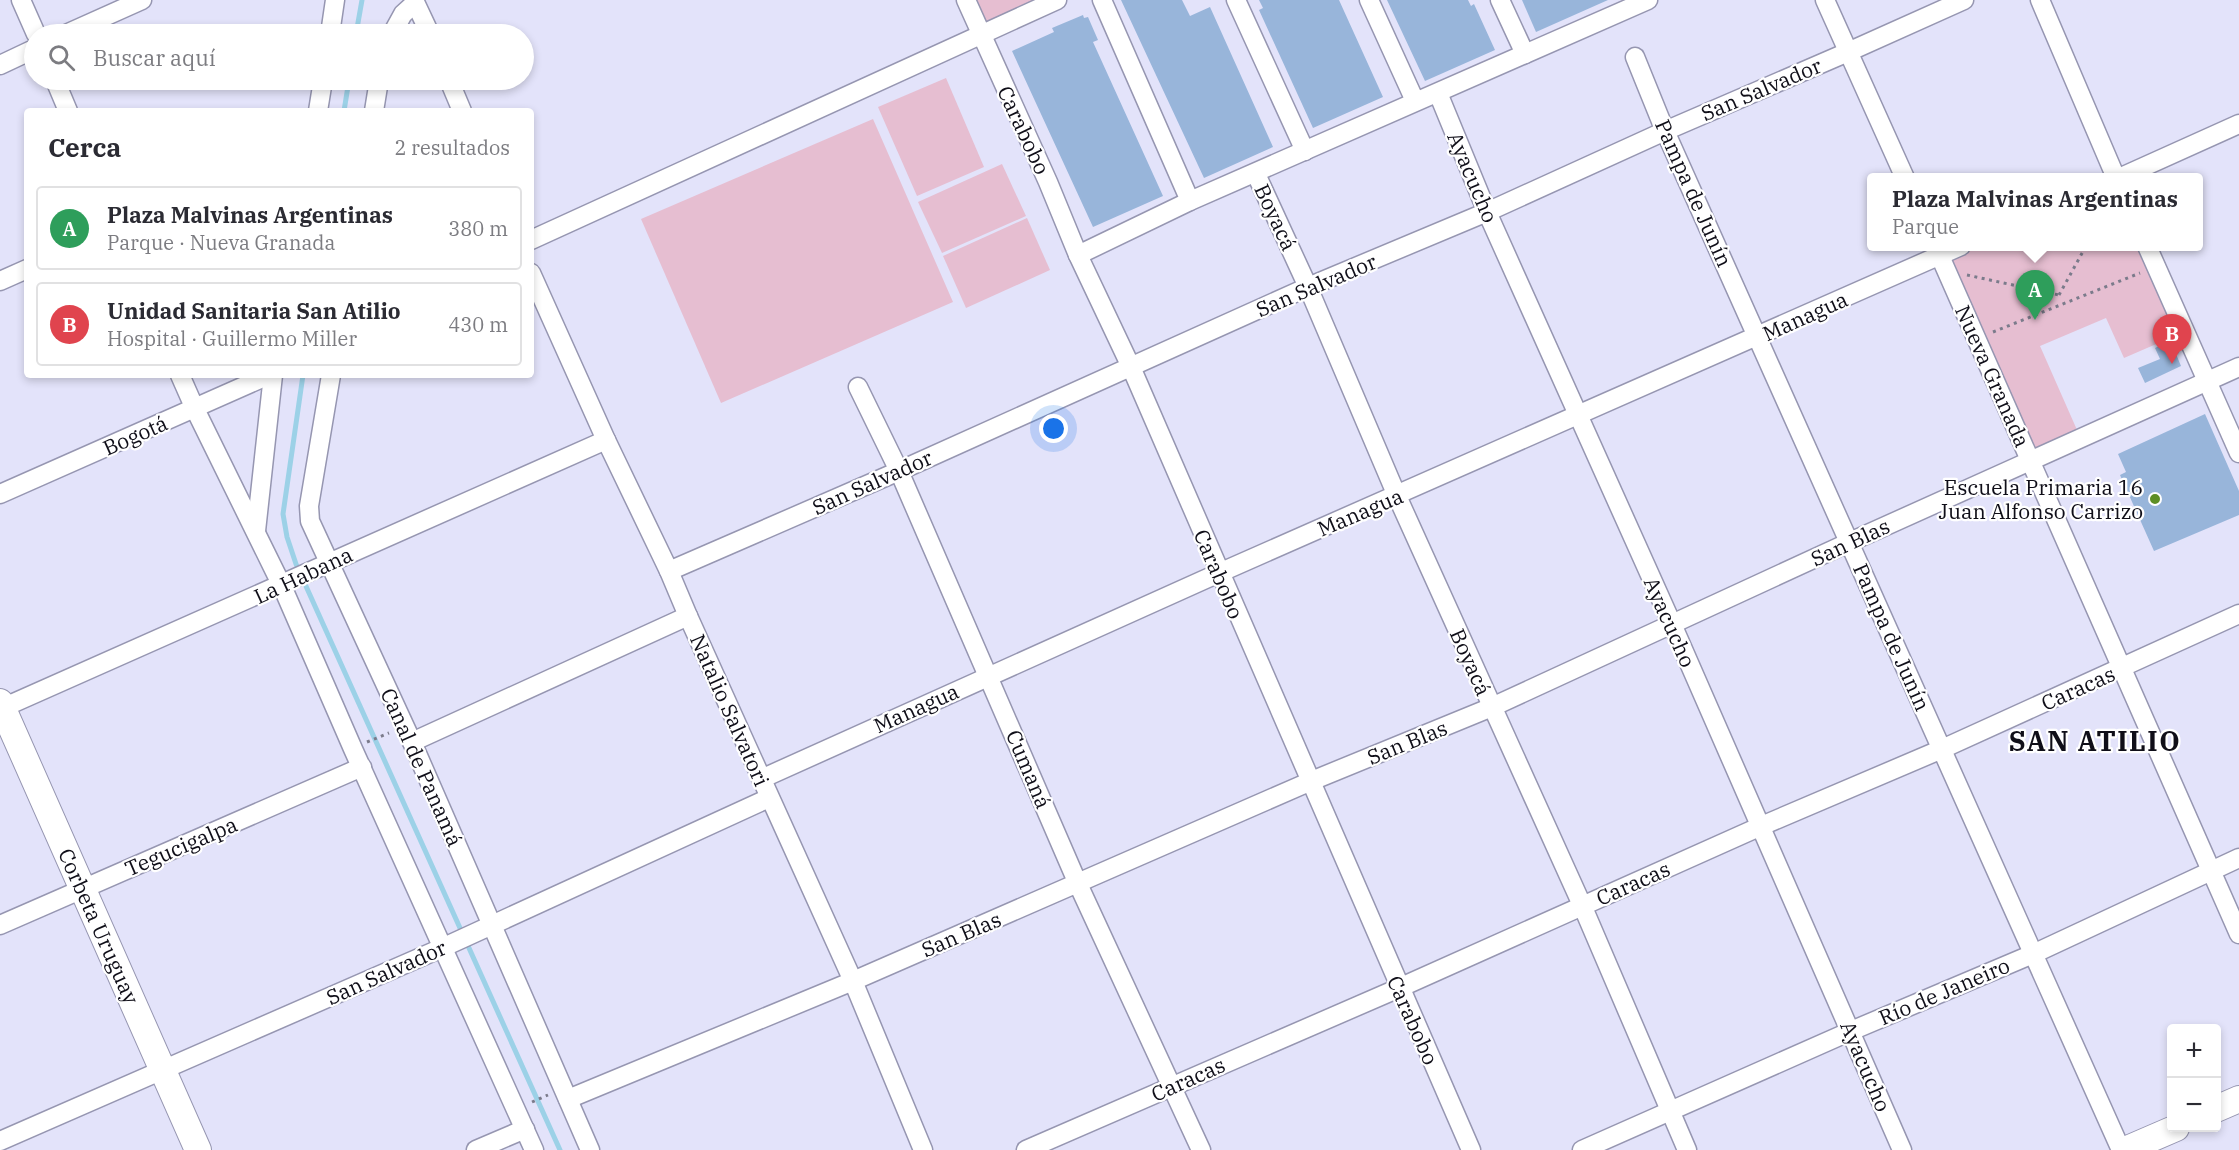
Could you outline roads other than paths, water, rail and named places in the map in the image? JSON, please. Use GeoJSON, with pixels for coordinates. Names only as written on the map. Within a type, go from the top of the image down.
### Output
{"type":"FeatureCollection","features":[{"type":"Feature","properties":{"kind":"street"},"geometry":{"type":"LineString","coordinates":[[21,0],[32,24]]}},
{"type":"Feature","properties":{"kind":"street"},"geometry":{"type":"LineString","coordinates":[[88,24],[142,0]]}},
{"type":"Feature","properties":{"kind":"street"},"geometry":{"type":"LineString","coordinates":[[331,24],[335,0]]}},
{"type":"Feature","properties":{"kind":"street","name":"Carabobo"},"geometry":{"type":"LineString","coordinates":[[966,0],[1048,182],[1078,255],[1131,367],[1309,782],[1471,1150]]}},
{"type":"Feature","properties":{"kind":"street"},"geometry":{"type":"LineString","coordinates":[[534,239],[1057,0]]}},
{"type":"Feature","properties":{"kind":"street"},"geometry":{"type":"LineString","coordinates":[[1102,0],[1190,201]]}},
{"type":"Feature","properties":{"kind":"street"},"geometry":{"type":"LineString","coordinates":[[1236,0],[1305,151]]}},
{"type":"Feature","properties":{"kind":"street"},"geometry":{"type":"LineString","coordinates":[[1369,0],[1416,101]]}},
{"type":"Feature","properties":{"kind":"street"},"geometry":{"type":"LineString","coordinates":[[1500,0],[1525,54]]}},
{"type":"Feature","properties":{"kind":"street"},"geometry":{"type":"LineString","coordinates":[[1078,255],[1190,201],[1525,54],[1628,4],[1648,0]]}},
{"type":"Feature","properties":{"kind":"street"},"geometry":{"type":"LineString","coordinates":[[1825,0],[1903,173]]}},
{"type":"Feature","properties":{"kind":"street","name":"San Salvador"},"geometry":{"type":"LineString","coordinates":[[669,571],[899,471],[1308,287],[1486,212],[1964,0]]}},
{"type":"Feature","properties":{"kind":"street"},"geometry":{"type":"LineString","coordinates":[[2040,0],[2116,173]]}},
{"type":"Feature","properties":{"kind":"street"},"geometry":{"type":"LineString","coordinates":[[398,24],[415,1],[425,24]]}},
{"type":"Feature","properties":{"kind":"street"},"geometry":{"type":"LineString","coordinates":[[0,65],[24,54]]}},
{"type":"Feature","properties":{"kind":"street","name":"Pampa de Junín"},"geometry":{"type":"LineString","coordinates":[[1635,57],[1665,131],[2123,1150]]}},
{"type":"Feature","properties":{"kind":"street"},"geometry":{"type":"LineString","coordinates":[[59,90],[67,108]]}},
{"type":"Feature","properties":{"kind":"street"},"geometry":{"type":"LineString","coordinates":[[318,108],[321,90]]}},
{"type":"Feature","properties":{"kind":"street"},"geometry":{"type":"LineString","coordinates":[[374,108],[377,90]]}},
{"type":"Feature","properties":{"kind":"street"},"geometry":{"type":"LineString","coordinates":[[453,90],[461,108]]}},
{"type":"Feature","properties":{"kind":"street","name":"Ayacucho"},"geometry":{"type":"LineString","coordinates":[[1438,93],[1486,212],[1672,624],[1902,1150]]}},
{"type":"Feature","properties":{"kind":"street"},"geometry":{"type":"LineString","coordinates":[[2127,173],[2239,124]]}},
{"type":"Feature","properties":{"kind":"street","name":"Boyacá"},"geometry":{"type":"LineString","coordinates":[[1256,174],[1308,287],[1397,496],[1582,905],[1687,1150]]}},
{"type":"Feature","properties":{"kind":"street"},"geometry":{"type":"LineString","coordinates":[[2149,251],[2239,453]]}},
{"type":"Feature","properties":{"kind":"street","name":"Managua"},"geometry":{"type":"LineString","coordinates":[[761,779],[1219,573],[1941,258]]}},
{"type":"Feature","properties":{"kind":"street","name":"Nueva Granada"},"geometry":{"type":"LineString","coordinates":[[1941,258],[2239,934]]}},
{"type":"Feature","properties":{"kind":"street"},"geometry":{"type":"LineString","coordinates":[[0,280],[24,270]]}},
{"type":"Feature","properties":{"kind":"street","name":"Natalio Salvatori"},"geometry":{"type":"LineString","coordinates":[[534,280],[606,440],[669,571],[853,981],[923,1150]]}},
{"type":"Feature","properties":{"kind":"street","name":"San Blas"},"geometry":{"type":"LineString","coordinates":[[565,1093],[853,981],[1309,782],[1492,707],[2239,366]]}},
{"type":"Feature","properties":{"kind":"street"},"geometry":{"type":"LineString","coordinates":[[181,378],[282,586],[352,748],[534,1150]]}},
{"type":"Feature","properties":{"kind":"street","name":"Bogotá"},"geometry":{"type":"LineString","coordinates":[[0,494],[264,378]]}},
{"type":"Feature","properties":{"kind":"street"},"geometry":{"type":"LineString","coordinates":[[256,531],[271,378]]}},
{"type":"Feature","properties":{"kind":"street","name":"Canal de Panamá"},"geometry":{"type":"LineString","coordinates":[[330,378],[309,506],[310,521],[408,734],[590,1150]]}},
{"type":"Feature","properties":{"kind":"street","name":"Cumaná"},"geometry":{"type":"LineString","coordinates":[[858,387],[899,471],[1078,884],[1201,1150]]}},
{"type":"Feature","properties":{"kind":"street","name":"La Habana"},"geometry":{"type":"LineString","coordinates":[[1,706],[282,586],[328,563],[606,440]]}},
{"type":"Feature","properties":{"kind":"street","name":"Caracas"},"geometry":{"type":"LineString","coordinates":[[1026,1150],[1399,988],[1759,827],[1942,749],[2239,614]]}},
{"type":"Feature","properties":{"kind":"street"},"geometry":{"type":"LineString","coordinates":[[408,734],[688,616]]}},
{"type":"Feature","properties":{"kind":"street","name":"Corbeta Uruguay"},"geometry":{"type":"LineString","coordinates":[[1,706],[198,1150]]}},
{"type":"Feature","properties":{"kind":"street","name":"Tegucigalpa"},"geometry":{"type":"LineString","coordinates":[[0,925],[362,767]]}},
{"type":"Feature","properties":{"kind":"street","name":"San Salvador"},"geometry":{"type":"LineString","coordinates":[[0,1141],[444,947],[769,798]]}},
{"type":"Feature","properties":{"kind":"street","name":"Río de Janeiro"},"geometry":{"type":"LineString","coordinates":[[1582,1150],[1851,1030],[2033,954],[2239,858]]}},
{"type":"Feature","properties":{"kind":"street"},"geometry":{"type":"LineString","coordinates":[[2221,1107],[2239,1100]]}},
{"type":"Feature","properties":{"kind":"street"},"geometry":{"type":"LineString","coordinates":[[476,1150],[525,1129]]}},
{"type":"Feature","properties":{"kind":"street"},"geometry":{"type":"LineString","coordinates":[[2123,1150],[2167,1132]]}},
{"type":"Feature","properties":{"kind":"waterway"},"geometry":{"type":"LineString","coordinates":[[358,24],[362,0]]}},
{"type":"Feature","properties":{"kind":"waterway"},"geometry":{"type":"LineString","coordinates":[[344,108],[347,90]]}},
{"type":"Feature","properties":{"kind":"waterway"},"geometry":{"type":"LineString","coordinates":[[303,378],[283,514],[287,537],[296,564],[560,1150]]}},
{"type":"Feature","properties":{"kind":"place","name":"Plaza Malvinas Argentinas"},"geometry":{"type":"Point","coordinates":[2035,320]}},
{"type":"Feature","properties":{"kind":"place","name":"Unidad Sanitaria San Atilio"},"geometry":{"type":"Point","coordinates":[2172,364]}},
{"type":"Feature","properties":{"kind":"place","name":"Escuela Primaria 16 Juan Alfonso Carrizo"},"geometry":{"type":"Point","coordinates":[2155,499]}},
{"type":"Feature","properties":{"kind":"district","name":"SAN ATILIO"},"geometry":{"type":"Point","coordinates":[2095,740]}}]}
